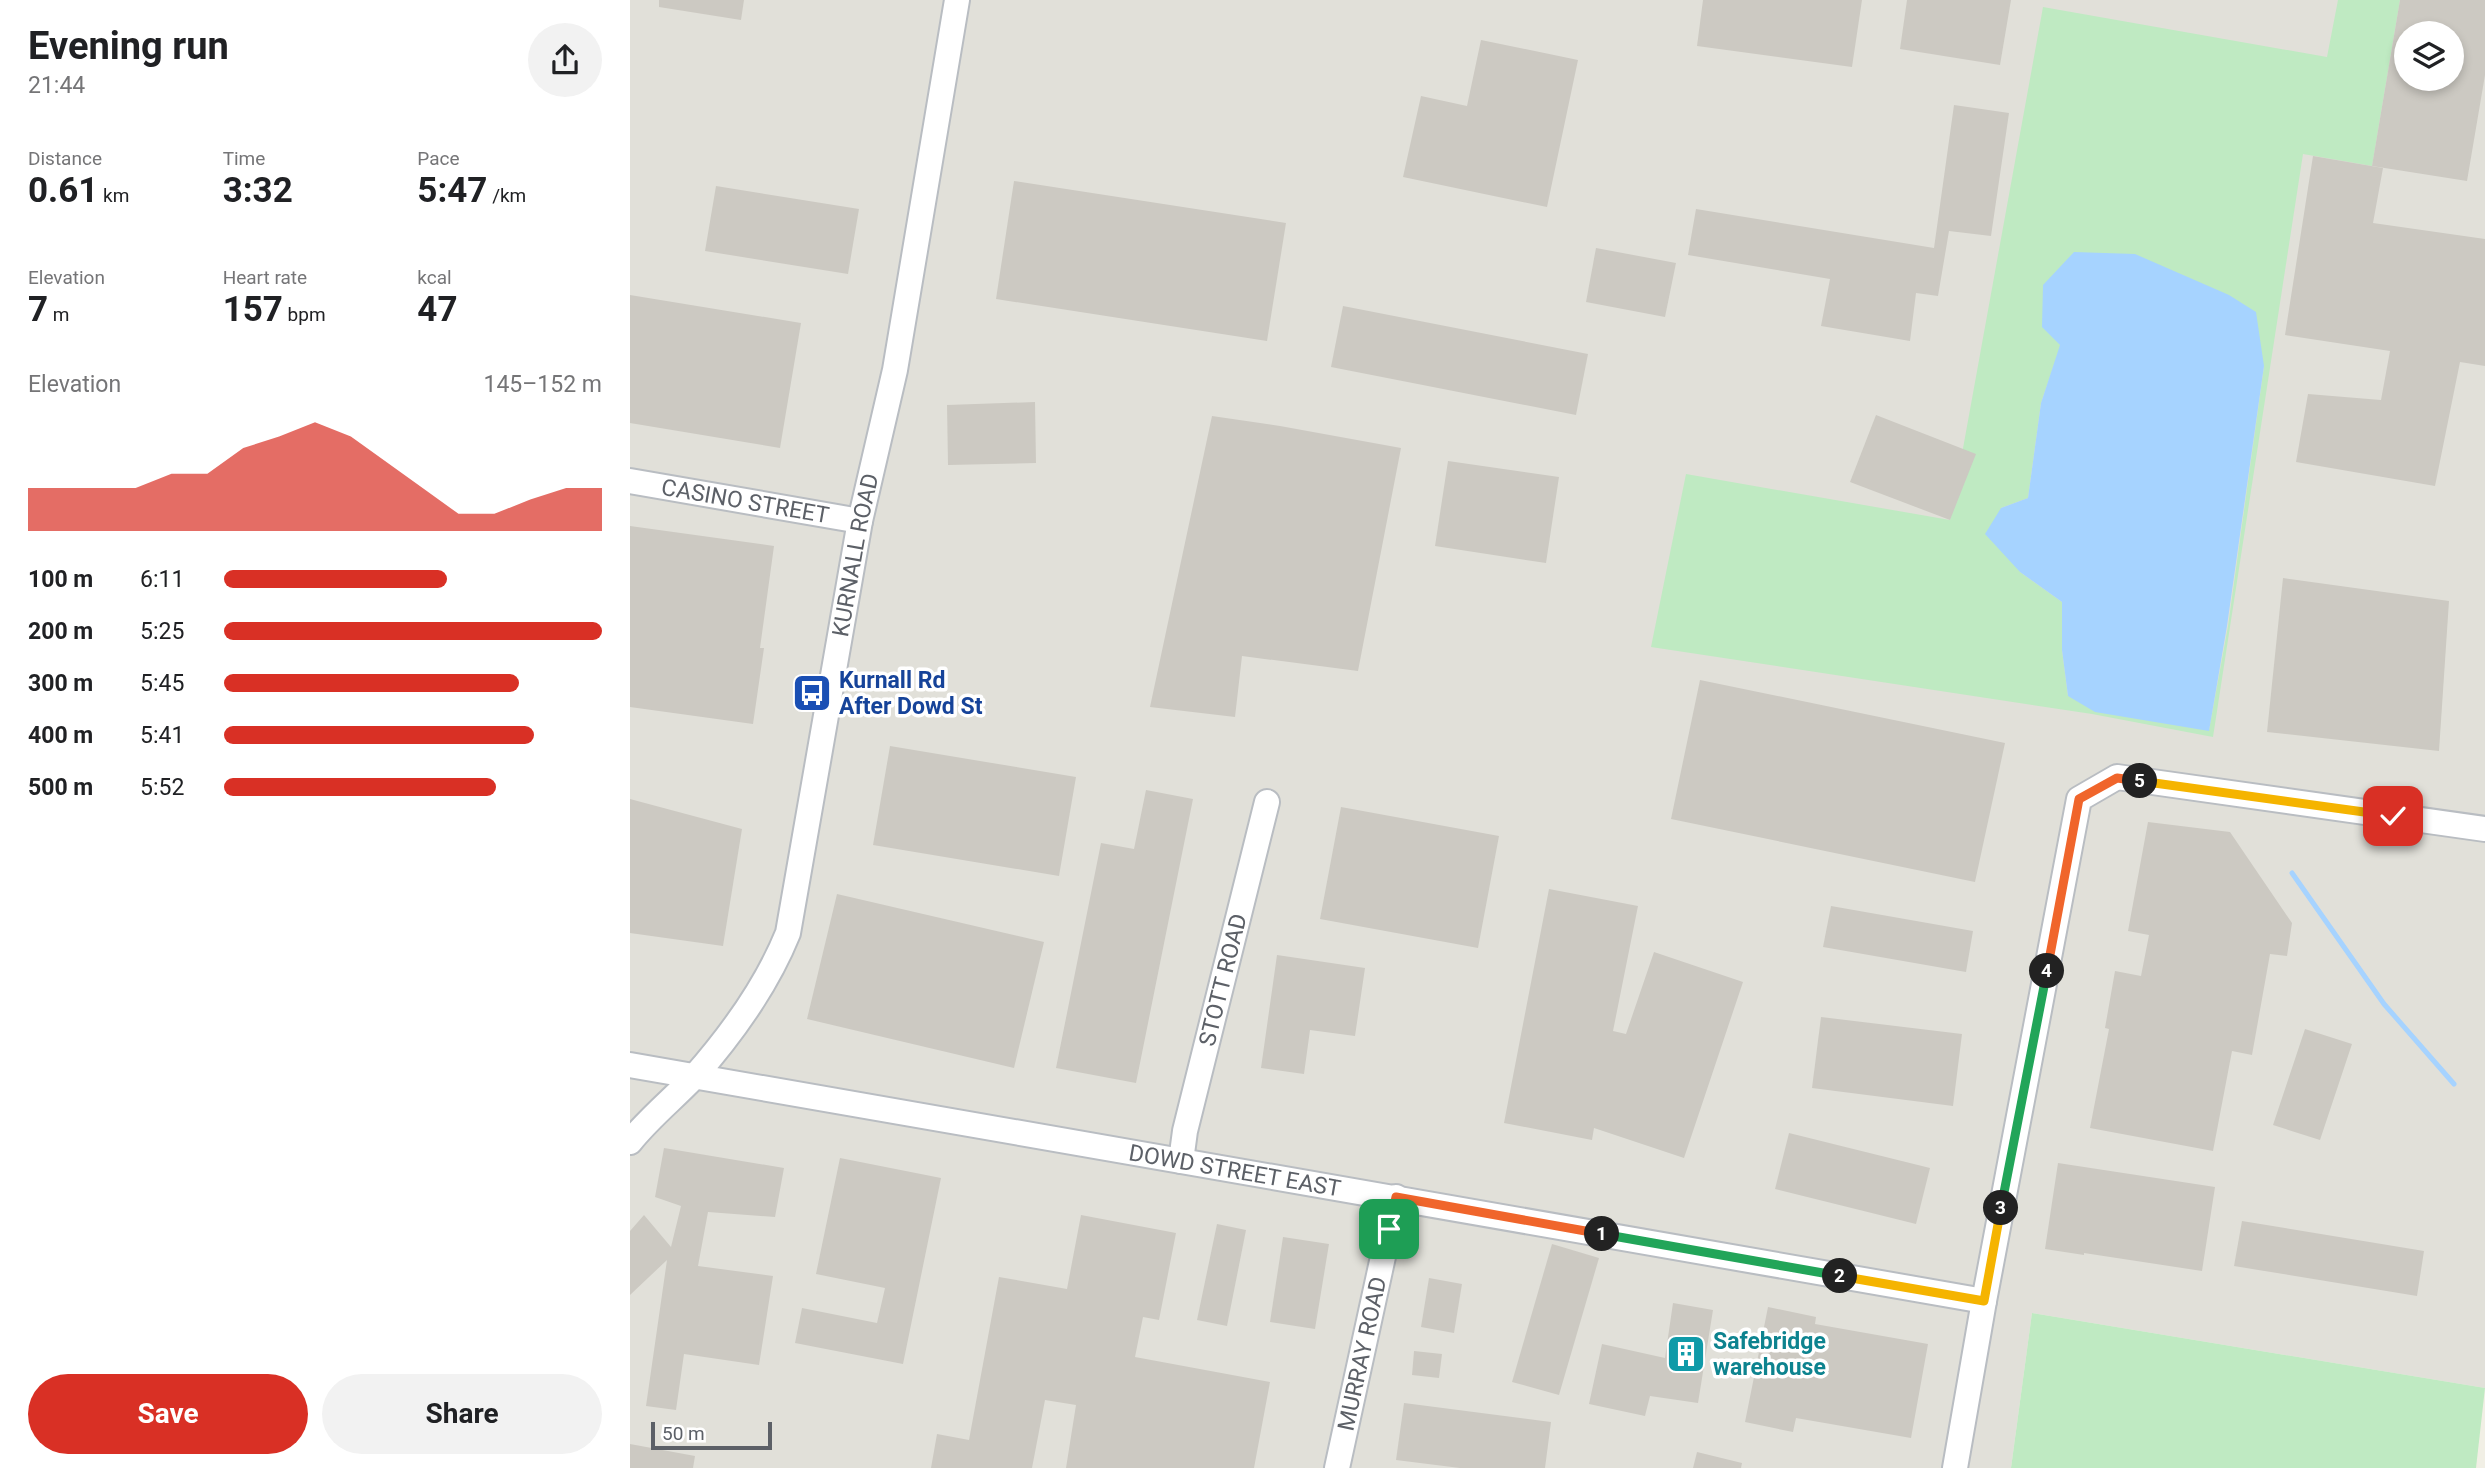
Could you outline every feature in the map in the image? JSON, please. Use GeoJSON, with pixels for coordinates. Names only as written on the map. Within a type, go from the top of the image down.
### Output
{"type":"FeatureCollection","features":[{"type":"Feature","properties":{"kind":"street","name":"KURNALL ROAD"},"geometry":{"type":"LineString","coordinates":[[630,1142],[694,1076],[737,1022],[777,959],[788,933],[860,521],[895,370],[957,0]]}},
{"type":"Feature","properties":{"kind":"street","name":"CASINO STREET"},"geometry":{"type":"LineString","coordinates":[[630,481],[860,521]]}},
{"type":"Feature","properties":{"kind":"street"},"geometry":{"type":"LineString","coordinates":[[1955,1468],[2079,799],[2117,778],[2485,830]]}},
{"type":"Feature","properties":{"kind":"street","name":"STOTT ROAD"},"geometry":{"type":"LineString","coordinates":[[1181,1161],[1185,1131],[1266,802]]}},
{"type":"Feature","properties":{"kind":"street","name":"DOWD STREET EAST"},"geometry":{"type":"LineString","coordinates":[[630,1065],[1984,1301]]}},
{"type":"Feature","properties":{"kind":"street","name":"MURRAY ROAD"},"geometry":{"type":"LineString","coordinates":[[1337,1468],[1396,1197]]}},
{"type":"Feature","properties":{"kind":"shaded area"},"geometry":{"type":"Polygon","coordinates":[[[630,0],[2485,0],[2485,1388],[2032,1313],[2011,1468],[630,1468],[630,0]]]}},
{"type":"Feature","properties":{"kind":"green space"},"geometry":{"type":"Polygon","coordinates":[[[2338,0],[2400,0],[2396,21],[2394,21],[2394,36],[2372,166],[2303,154],[2213,737],[2092,714],[1651,647],[1686,474],[1950,520],[2043,7],[2327,57],[2338,0]],[[2061,344],[2041,403],[2028,498],[2001,508],[2020,572],[2062,602],[2062,650],[2068,696],[2209,730],[2228,626],[2264,366],[2061,344]]]}},
{"type":"Feature","properties":{"kind":"green space"},"geometry":{"type":"Polygon","coordinates":[[[2032,1313],[2485,1388],[2476,1468],[2011,1468],[2032,1313]]]}},
{"type":"Feature","properties":{"kind":"water"},"geometry":{"type":"Polygon","coordinates":[[[2074,252],[2135,254],[2229,295],[2256,312],[2264,366],[2227,626],[2209,731],[2095,712],[2068,696],[2062,650],[2062,602],[2020,572],[1985,534],[2001,508],[2028,498],[2041,403],[2060,345],[2042,327],[2043,285],[2074,252]]]}},
{"type":"Feature","properties":{"kind":"building"},"geometry":{"type":"Polygon","coordinates":[[[659,0],[744,0],[741,20],[659,7],[659,0]]]}},
{"type":"Feature","properties":{"kind":"building"},"geometry":{"type":"Polygon","coordinates":[[[1703,0],[1862,0],[1852,67],[1697,46],[1703,0]]]}},
{"type":"Feature","properties":{"kind":"building"},"geometry":{"type":"Polygon","coordinates":[[[1907,0],[2011,0],[2000,65],[1900,49],[1907,0]]]}},
{"type":"Feature","properties":{"kind":"building"},"geometry":{"type":"Polygon","coordinates":[[[2400,0],[2485,0],[2485,75],[2467,181],[2372,166],[2394,36],[2394,91],[2464,91],[2464,21],[2396,21],[2400,0]]]}},
{"type":"Feature","properties":{"kind":"building"},"geometry":{"type":"Polygon","coordinates":[[[1481,40],[1578,60],[1547,207],[1403,177],[1421,96],[1467,106],[1481,40]]]}},
{"type":"Feature","properties":{"kind":"building"},"geometry":{"type":"Polygon","coordinates":[[[1954,105],[2009,113],[1991,236],[1949,231],[1938,296],[1916,293],[1910,341],[1821,326],[1830,279],[1688,255],[1696,209],[1934,248],[1954,105]]]}},
{"type":"Feature","properties":{"kind":"building"},"geometry":{"type":"Polygon","coordinates":[[[2313,156],[2383,168],[2373,223],[2485,239],[2485,366],[2460,362],[2435,486],[2296,462],[2308,394],[2381,400],[2390,351],[2285,335],[2313,156]]]}},
{"type":"Feature","properties":{"kind":"building"},"geometry":{"type":"Polygon","coordinates":[[[1014,181],[1286,223],[1267,341],[996,299],[1014,181]]]}},
{"type":"Feature","properties":{"kind":"building"},"geometry":{"type":"Polygon","coordinates":[[[716,186],[859,209],[848,274],[705,251],[716,186]]]}},
{"type":"Feature","properties":{"kind":"building"},"geometry":{"type":"Polygon","coordinates":[[[1596,248],[1676,263],[1665,317],[1586,302],[1596,248]]]}},
{"type":"Feature","properties":{"kind":"building"},"geometry":{"type":"Polygon","coordinates":[[[630,295],[801,323],[780,448],[630,423],[630,295]]]}},
{"type":"Feature","properties":{"kind":"building"},"geometry":{"type":"Polygon","coordinates":[[[1343,306],[1588,354],[1576,415],[1331,367],[1343,306]]]}},
{"type":"Feature","properties":{"kind":"building"},"geometry":{"type":"Polygon","coordinates":[[[1035,402],[1036,463],[948,465],[947,405],[1035,402]]]}},
{"type":"Feature","properties":{"kind":"building"},"geometry":{"type":"Polygon","coordinates":[[[1876,415],[1976,454],[1950,520],[1850,482],[1876,415]]]}},
{"type":"Feature","properties":{"kind":"building"},"geometry":{"type":"Polygon","coordinates":[[[1212,416],[1401,448],[1358,671],[1242,656],[1235,717],[1150,707],[1212,416]]]}},
{"type":"Feature","properties":{"kind":"building"},"geometry":{"type":"Polygon","coordinates":[[[1448,461],[1559,477],[1546,563],[1435,546],[1448,461]]]}},
{"type":"Feature","properties":{"kind":"building"},"geometry":{"type":"Polygon","coordinates":[[[630,526],[774,546],[753,724],[630,707],[630,526]]]}},
{"type":"Feature","properties":{"kind":"building"},"geometry":{"type":"Polygon","coordinates":[[[2283,578],[2449,601],[2439,751],[2267,732],[2283,578]]]}},
{"type":"Feature","properties":{"kind":"building"},"geometry":{"type":"Polygon","coordinates":[[[1700,680],[2005,743],[1975,882],[1671,819],[1700,680]]]}},
{"type":"Feature","properties":{"kind":"building"},"geometry":{"type":"Polygon","coordinates":[[[890,746],[1076,777],[1059,876],[873,845],[890,746]]]}},
{"type":"Feature","properties":{"kind":"building"},"geometry":{"type":"Polygon","coordinates":[[[1146,790],[1193,799],[1136,1083],[1056,1068],[1101,843],[1134,849],[1146,790]]]}},
{"type":"Feature","properties":{"kind":"building"},"geometry":{"type":"Polygon","coordinates":[[[630,799],[742,829],[723,946],[630,933],[630,799]]]}},
{"type":"Feature","properties":{"kind":"building"},"geometry":{"type":"Polygon","coordinates":[[[1341,807],[1499,836],[1478,948],[1320,919],[1341,807]]]}},
{"type":"Feature","properties":{"kind":"building"},"geometry":{"type":"Polygon","coordinates":[[[2148,822],[2230,832],[2292,923],[2287,956],[2270,954],[2252,1055],[2232,1051],[2213,1151],[2090,1128],[2109,1029],[2105,1028],[2115,971],[2141,976],[2149,935],[2128,931],[2148,822]]]}},
{"type":"Feature","properties":{"kind":"building"},"geometry":{"type":"Polygon","coordinates":[[[1549,889],[1638,906],[1613,1031],[1626,1034],[1654,952],[1743,982],[1684,1158],[1594,1128],[1592,1140],[1504,1123],[1549,889]]]}},
{"type":"Feature","properties":{"kind":"building"},"geometry":{"type":"Polygon","coordinates":[[[837,894],[1044,942],[1014,1068],[807,1019],[837,894]]]}},
{"type":"Feature","properties":{"kind":"building"},"geometry":{"type":"Polygon","coordinates":[[[1831,906],[1973,931],[1966,972],[1823,947],[1831,906]]]}},
{"type":"Feature","properties":{"kind":"building"},"geometry":{"type":"Polygon","coordinates":[[[1277,955],[1365,968],[1355,1036],[1310,1030],[1304,1074],[1261,1068],[1277,955]]]}},
{"type":"Feature","properties":{"kind":"building"},"geometry":{"type":"Polygon","coordinates":[[[1821,1017],[1962,1034],[1953,1106],[1812,1088],[1821,1017]]]}},
{"type":"Feature","properties":{"kind":"building"},"geometry":{"type":"Polygon","coordinates":[[[2305,1029],[2352,1044],[2320,1140],[2273,1125],[2305,1029]]]}},
{"type":"Feature","properties":{"kind":"building"},"geometry":{"type":"Polygon","coordinates":[[[1789,1133],[1930,1168],[1916,1224],[1775,1189],[1789,1133]]]}},
{"type":"Feature","properties":{"kind":"building"},"geometry":{"type":"Polygon","coordinates":[[[664,1148],[784,1168],[775,1217],[708,1212],[698,1266],[773,1276],[759,1365],[684,1354],[676,1410],[646,1406],[667,1260],[630,1295],[630,1231],[644,1215],[671,1247],[681,1206],[655,1197],[664,1148]]]}},
{"type":"Feature","properties":{"kind":"building"},"geometry":{"type":"Polygon","coordinates":[[[840,1158],[941,1178],[903,1364],[795,1343],[802,1308],[877,1323],[885,1288],[816,1274],[840,1158]]]}},
{"type":"Feature","properties":{"kind":"building"},"geometry":{"type":"Polygon","coordinates":[[[2058,1163],[2215,1187],[2202,1271],[2045,1249],[2058,1163]]]}},
{"type":"Feature","properties":{"kind":"building"},"geometry":{"type":"Polygon","coordinates":[[[1081,1215],[1176,1233],[1159,1320],[1143,1317],[1135,1357],[1270,1382],[1254,1468],[1066,1468],[1076,1405],[1045,1400],[1032,1468],[931,1468],[937,1434],[969,1440],[999,1277],[1067,1289],[1081,1215]]]}},
{"type":"Feature","properties":{"kind":"building"},"geometry":{"type":"Polygon","coordinates":[[[2242,1221],[2424,1251],[2417,1296],[2234,1266],[2242,1221]]]}},
{"type":"Feature","properties":{"kind":"building"},"geometry":{"type":"Polygon","coordinates":[[[1217,1224],[1246,1230],[1227,1326],[1197,1320],[1217,1224]]]}},
{"type":"Feature","properties":{"kind":"building"},"geometry":{"type":"Polygon","coordinates":[[[1283,1237],[1329,1244],[1315,1329],[1270,1322],[1283,1237]]]}},
{"type":"Feature","properties":{"kind":"building"},"geometry":{"type":"Polygon","coordinates":[[[1552,1244],[1599,1258],[1559,1395],[1512,1382],[1552,1244]]]}},
{"type":"Feature","properties":{"kind":"building"},"geometry":{"type":"Polygon","coordinates":[[[1429,1278],[1462,1284],[1454,1333],[1421,1327],[1429,1278]]]}},
{"type":"Feature","properties":{"kind":"building"},"geometry":{"type":"Polygon","coordinates":[[[1673,1303],[1713,1310],[1698,1403],[1650,1396],[1645,1416],[1589,1404],[1602,1344],[1665,1358],[1673,1303]]]}},
{"type":"Feature","properties":{"kind":"building"},"geometry":{"type":"Polygon","coordinates":[[[1768,1307],[1816,1317],[1815,1324],[1928,1344],[1911,1438],[1796,1418],[1793,1432],[1745,1422],[1768,1307]]]}},
{"type":"Feature","properties":{"kind":"building"},"geometry":{"type":"Polygon","coordinates":[[[1414,1351],[1442,1354],[1439,1378],[1412,1375],[1414,1351]]]}},
{"type":"Feature","properties":{"kind":"building"},"geometry":{"type":"Polygon","coordinates":[[[1404,1403],[1551,1422],[1545,1468],[1460,1468],[1396,1460],[1404,1403]]]}},
{"type":"Feature","properties":{"kind":"building"},"geometry":{"type":"Polygon","coordinates":[[[630,1444],[695,1456],[693,1468],[630,1468],[630,1444]]]}},
{"type":"Feature","properties":{"kind":"building"},"geometry":{"type":"Polygon","coordinates":[[[1697,1452],[1742,1463],[1741,1468],[1693,1468],[1697,1452]]]}},
{"type":"Feature","properties":{"kind":"waterway"},"geometry":{"type":"LineString","coordinates":[[2292,873],[2384,1004],[2454,1084]]}},
{"type":"Feature","properties":{"kind":"place","name":"Kurnall Rd After Dowd St"},"geometry":{"type":"Point","coordinates":[812,693]}},
{"type":"Feature","properties":{"kind":"place","name":"Safebridge warehouse"},"geometry":{"type":"Point","coordinates":[1686,1354]}},
{"type":"Feature","properties":{"kind":"route"},"geometry":{"type":"LineString","coordinates":[[1389,1229],[1396,1197],[1984,1301],[2079,799],[2117,778],[2393,816]]}}]}
